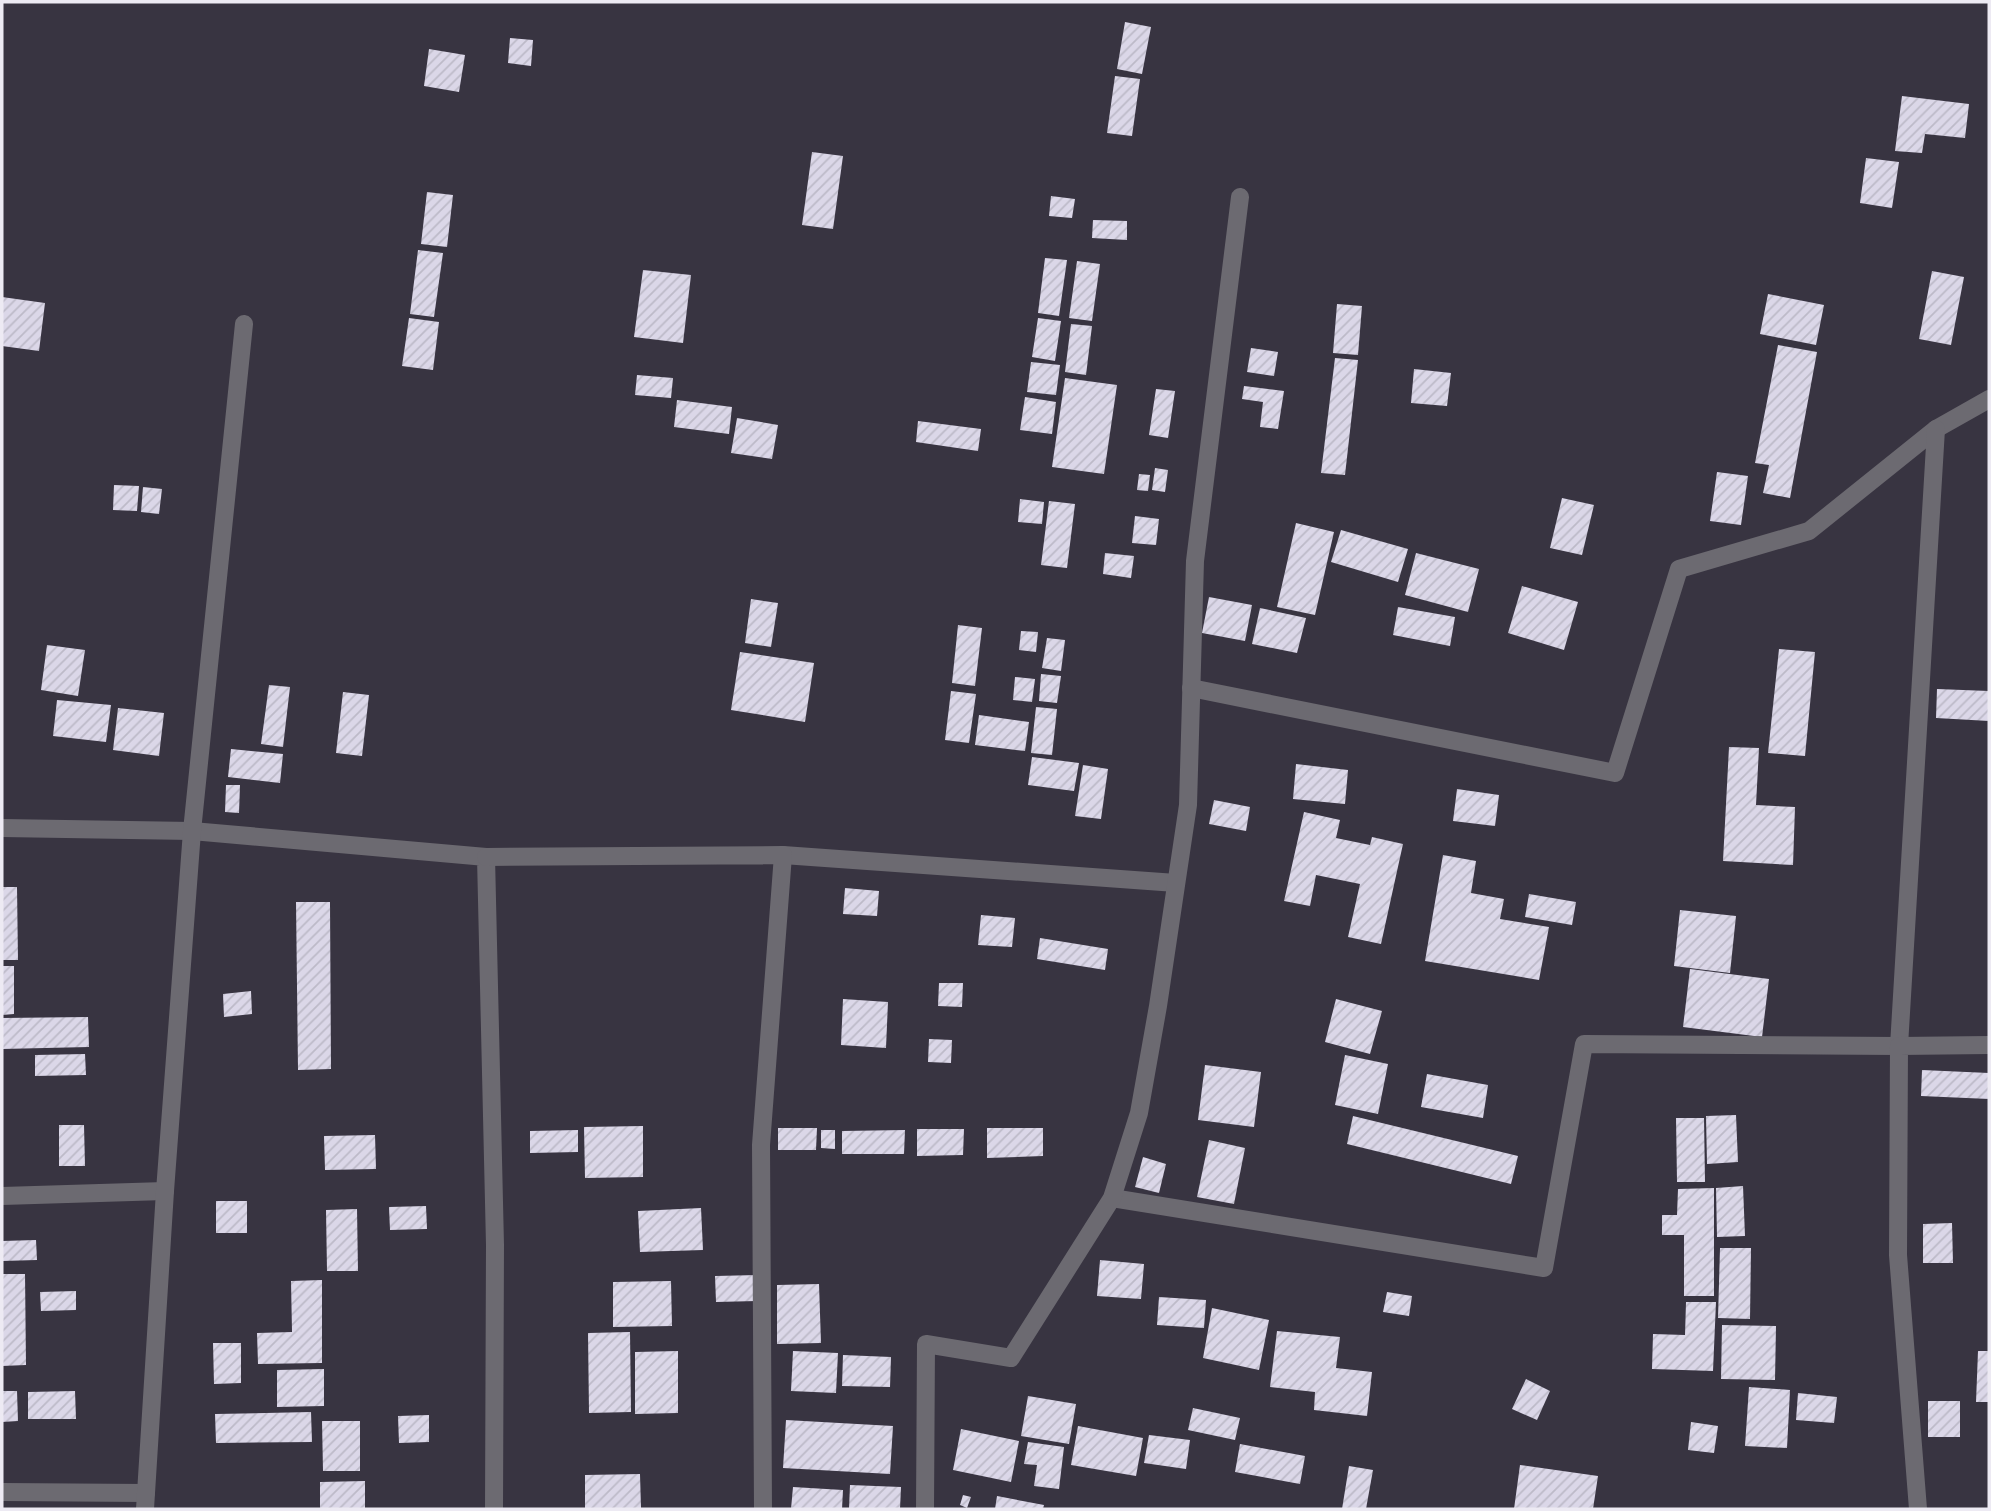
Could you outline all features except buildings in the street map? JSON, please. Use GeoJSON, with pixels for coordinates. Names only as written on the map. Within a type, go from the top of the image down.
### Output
{"type":"FeatureCollection","features":[{"type":"Feature","properties":{"kind":"street"},"geometry":{"type":"LineString","coordinates":[[925,1509],[926,1344],[1011,1358],[1112,1198],[1139,1113],[1188,805],[1195,561],[1240,197]]}},
{"type":"Feature","properties":{"kind":"street"},"geometry":{"type":"LineString","coordinates":[[2,1492],[146,1501],[191,831],[244,324]]}},
{"type":"Feature","properties":{"kind":"street"},"geometry":{"type":"LineString","coordinates":[[1191,688],[1615,773],[1679,569],[1809,531],[1936,429],[1989,399]]}},
{"type":"Feature","properties":{"kind":"street"},"geometry":{"type":"LineString","coordinates":[[1918,1509],[1898,1255],[1899,1046],[1936,429]]}},
{"type":"Feature","properties":{"kind":"street"},"geometry":{"type":"LineString","coordinates":[[2,828],[191,831],[486,857],[783,855],[1176,883]]}},
{"type":"Feature","properties":{"kind":"street"},"geometry":{"type":"LineString","coordinates":[[763,1509],[761,1144],[783,855]]}},
{"type":"Feature","properties":{"kind":"street"},"geometry":{"type":"LineString","coordinates":[[486,857],[495,1245],[494,1509]]}},
{"type":"Feature","properties":{"kind":"street"},"geometry":{"type":"LineString","coordinates":[[1112,1198],[1544,1268],[1584,1044],[1989,1045]]}},
{"type":"Feature","properties":{"kind":"street"},"geometry":{"type":"LineString","coordinates":[[2,1196],[165,1191]]}}]}
